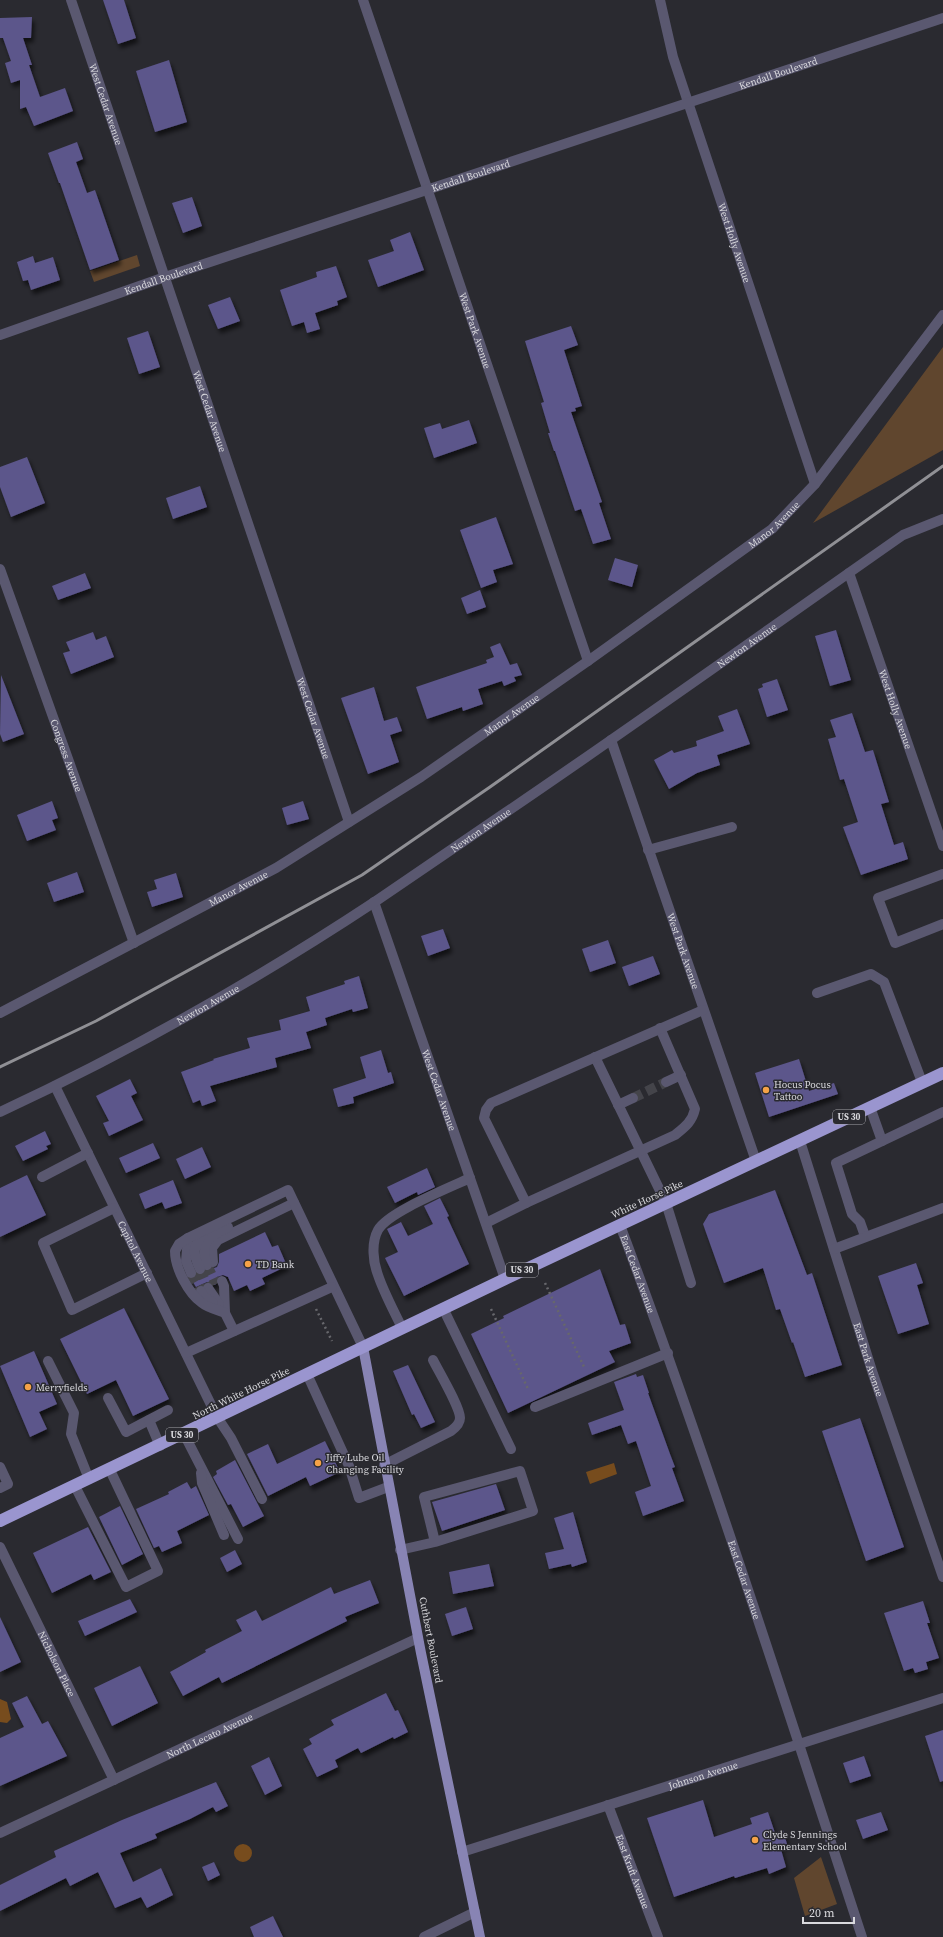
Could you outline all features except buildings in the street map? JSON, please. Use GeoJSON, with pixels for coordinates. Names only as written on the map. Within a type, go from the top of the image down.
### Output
{"type":"FeatureCollection","features":[{"type":"Feature","properties":{"kind":"highway","name":"White Horse Pike"},"geometry":{"type":"LineString","coordinates":[[363,1347],[943,1072]]}},
{"type":"Feature","properties":{"kind":"highway","name":"North White Horse Pike"},"geometry":{"type":"LineString","coordinates":[[0,1521],[110,1470],[363,1347]]}},
{"type":"Feature","properties":{"kind":"main road","name":"Cuthbert Boulevard"},"geometry":{"type":"LineString","coordinates":[[363,1347],[400,1550],[480,1937]]}},
{"type":"Feature","properties":{"kind":"street","name":"West Cedar Avenue"},"geometry":{"type":"LineString","coordinates":[[71,0],[349,822]]}},
{"type":"Feature","properties":{"kind":"street","name":"West Park Avenue"},"geometry":{"type":"LineString","coordinates":[[363,0],[588,661]]}},
{"type":"Feature","properties":{"kind":"street","name":"West Holly Avenue"},"geometry":{"type":"LineString","coordinates":[[660,0],[673,57],[815,484]]}},
{"type":"Feature","properties":{"kind":"street","name":"Kendall Boulevard"},"geometry":{"type":"LineString","coordinates":[[0,336],[165,277],[943,18]]}},
{"type":"Feature","properties":{"kind":"street","name":"Manor Avenue"},"geometry":{"type":"LineString","coordinates":[[0,1013],[276,868],[421,777],[588,661],[772,529],[815,484],[943,315]]}},
{"type":"Feature","properties":{"kind":"street","name":"Newton Avenue"},"geometry":{"type":"LineString","coordinates":[[0,1112],[55,1086],[203,1006],[290,955],[374,902],[611,740],[903,535],[943,519]]}},
{"type":"Feature","properties":{"kind":"street","name":"Congress Avenue"},"geometry":{"type":"LineString","coordinates":[[0,569],[134,943]]}},
{"type":"Feature","properties":{"kind":"street","name":"West Holly Avenue"},"geometry":{"type":"LineString","coordinates":[[850,573],[943,846]]}},
{"type":"Feature","properties":{"kind":"street","name":"West Park Avenue"},"geometry":{"type":"LineString","coordinates":[[611,740],[756,1161]]}},
{"type":"Feature","properties":{"kind":"street"},"geometry":{"type":"LineString","coordinates":[[648,850],[732,827]]}},
{"type":"Feature","properties":{"kind":"street"},"geometry":{"type":"LineString","coordinates":[[943,874],[878,898],[895,943],[943,924]]}},
{"type":"Feature","properties":{"kind":"street","name":"West Cedar Avenue"},"geometry":{"type":"LineString","coordinates":[[374,902],[505,1279]]}},
{"type":"Feature","properties":{"kind":"street"},"geometry":{"type":"LineString","coordinates":[[817,993],[871,974],[884,982],[922,1082]]}},
{"type":"Feature","properties":{"kind":"street"},"geometry":{"type":"LineString","coordinates":[[526,1203],[484,1118],[486,1110],[491,1103],[703,1010]]}},
{"type":"Feature","properties":{"kind":"street"},"geometry":{"type":"LineString","coordinates":[[486,1223],[526,1203],[675,1135],[688,1125],[693,1118],[695,1109],[660,1028]]}},
{"type":"Feature","properties":{"kind":"street"},"geometry":{"type":"LineString","coordinates":[[595,1057],[666,1204],[691,1283]]}},
{"type":"Feature","properties":{"kind":"street"},"geometry":{"type":"LineString","coordinates":[[666,1082],[681,1075]]}},
{"type":"Feature","properties":{"kind":"street","name":"Capitol Avenue"},"geometry":{"type":"LineString","coordinates":[[55,1086],[217,1417],[231,1438],[262,1499]]}},
{"type":"Feature","properties":{"kind":"street"},"geometry":{"type":"LineString","coordinates":[[618,1105],[633,1098]]}},
{"type":"Feature","properties":{"kind":"street"},"geometry":{"type":"LineString","coordinates":[[870,1107],[882,1141]]}},
{"type":"Feature","properties":{"kind":"street"},"geometry":{"type":"LineString","coordinates":[[866,1236],[860,1222],[852,1214],[836,1163],[943,1112]]}},
{"type":"Feature","properties":{"kind":"street","name":"East Park Avenue"},"geometry":{"type":"LineString","coordinates":[[800,1141],[873,1374],[943,1577]]}},
{"type":"Feature","properties":{"kind":"street"},"geometry":{"type":"LineString","coordinates":[[42,1177],[88,1153]]}},
{"type":"Feature","properties":{"kind":"street"},"geometry":{"type":"LineString","coordinates":[[402,1328],[376,1270],[374,1247],[378,1230],[391,1216],[470,1178]]}},
{"type":"Feature","properties":{"kind":"street"},"geometry":{"type":"LineString","coordinates":[[225,1313],[203,1304],[197,1299],[178,1268],[175,1251],[177,1247],[188,1238],[291,1196]]}},
{"type":"Feature","properties":{"kind":"street"},"geometry":{"type":"LineString","coordinates":[[203,1267],[212,1248],[218,1240],[291,1196]]}},
{"type":"Feature","properties":{"kind":"street"},"geometry":{"type":"LineString","coordinates":[[291,1196],[332,1286],[363,1347]]}},
{"type":"Feature","properties":{"kind":"street"},"geometry":{"type":"LineString","coordinates":[[114,1208],[43,1243],[72,1310],[147,1273]]}},
{"type":"Feature","properties":{"kind":"street"},"geometry":{"type":"LineString","coordinates":[[834,1249],[943,1208]]}},
{"type":"Feature","properties":{"kind":"street","name":"East Cedar Avenue"},"geometry":{"type":"LineString","coordinates":[[620,1225],[668,1353],[862,1937]]}},
{"type":"Feature","properties":{"kind":"street"},"geometry":{"type":"LineString","coordinates":[[203,1267],[194,1257],[196,1242],[205,1231]]}},
{"type":"Feature","properties":{"kind":"street"},"geometry":{"type":"LineString","coordinates":[[188,1238],[186,1261],[203,1267]]}},
{"type":"Feature","properties":{"kind":"street"},"geometry":{"type":"LineString","coordinates":[[225,1313],[224,1286],[212,1286],[225,1313],[234,1331]]}},
{"type":"Feature","properties":{"kind":"street"},"geometry":{"type":"LineString","coordinates":[[186,1353],[332,1286]]}},
{"type":"Feature","properties":{"kind":"street"},"geometry":{"type":"LineString","coordinates":[[443,1308],[511,1448]]}},
{"type":"Feature","properties":{"kind":"street"},"geometry":{"type":"LineString","coordinates":[[535,1407],[668,1353]]}},
{"type":"Feature","properties":{"kind":"street"},"geometry":{"type":"LineString","coordinates":[[384,1465],[451,1431],[460,1420],[457,1408],[433,1360]]}},
{"type":"Feature","properties":{"kind":"street"},"geometry":{"type":"LineString","coordinates":[[48,1361],[74,1413],[71,1434],[89,1479]]}},
{"type":"Feature","properties":{"kind":"street"},"geometry":{"type":"LineString","coordinates":[[307,1374],[349,1466],[359,1498],[388,1487]]}},
{"type":"Feature","properties":{"kind":"street"},"geometry":{"type":"LineString","coordinates":[[108,1398],[126,1432],[168,1410]]}},
{"type":"Feature","properties":{"kind":"street"},"geometry":{"type":"LineString","coordinates":[[149,1420],[160,1446]]}},
{"type":"Feature","properties":{"kind":"street"},"geometry":{"type":"LineString","coordinates":[[184,1434],[238,1540]]}},
{"type":"Feature","properties":{"kind":"street"},"geometry":{"type":"LineString","coordinates":[[0,1467],[8,1484],[0,1488]]}},
{"type":"Feature","properties":{"kind":"street"},"geometry":{"type":"LineString","coordinates":[[201,1467],[202,1483],[224,1535]]}},
{"type":"Feature","properties":{"kind":"street"},"geometry":{"type":"LineString","coordinates":[[75,1486],[126,1587],[158,1571],[110,1470]]}},
{"type":"Feature","properties":{"kind":"street"},"geometry":{"type":"LineString","coordinates":[[400,1550],[435,1542],[533,1511],[520,1471],[424,1497],[435,1542]]}},
{"type":"Feature","properties":{"kind":"street","name":"Nicholson Place"},"geometry":{"type":"LineString","coordinates":[[0,1547],[114,1780]]}},
{"type":"Feature","properties":{"kind":"street","name":"North Lecato Avenue"},"geometry":{"type":"LineString","coordinates":[[0,1833],[418,1638]]}},
{"type":"Feature","properties":{"kind":"street","name":"Johnson Avenue"},"geometry":{"type":"LineString","coordinates":[[462,1852],[943,1698]]}},
{"type":"Feature","properties":{"kind":"street","name":"East Kraft Avenue"},"geometry":{"type":"LineString","coordinates":[[608,1805],[658,1937]]}},
{"type":"Feature","properties":{"kind":"street"},"geometry":{"type":"LineString","coordinates":[[424,1937],[475,1912]]}},
{"type":"Feature","properties":{"kind":"path"},"geometry":{"type":"LineString","coordinates":[[544,1283],[585,1369]]}},
{"type":"Feature","properties":{"kind":"path"},"geometry":{"type":"LineString","coordinates":[[316,1309],[332,1341]]}},
{"type":"Feature","properties":{"kind":"path"},"geometry":{"type":"LineString","coordinates":[[491,1309],[528,1389]]}},
{"type":"Feature","properties":{"kind":"shaded area"},"geometry":{"type":"Polygon","coordinates":[[[137,255],[140,266],[94,282],[90,271],[137,255]]]}},
{"type":"Feature","properties":{"kind":"shaded area"},"geometry":{"type":"Polygon","coordinates":[[[943,347],[943,450],[813,523],[943,347]]]}},
{"type":"Feature","properties":{"kind":"shaded area"},"geometry":{"type":"Polygon","coordinates":[[[614,1463],[617,1474],[590,1484],[586,1472],[614,1463]]]}},
{"type":"Feature","properties":{"kind":"shaded area"},"geometry":{"type":"Polygon","coordinates":[[[0,1699],[7,1702],[11,1719],[7,1723],[0,1722],[0,1699]]]}},
{"type":"Feature","properties":{"kind":"shaded area"},"geometry":{"type":"Polygon","coordinates":[[[239,1844],[247,1844],[252,1849],[250,1860],[247,1862],[239,1862],[234,1857],[234,1849],[239,1844]]]}},
{"type":"Feature","properties":{"kind":"shaded area"},"geometry":{"type":"Polygon","coordinates":[[[821,1857],[837,1904],[805,1916],[794,1878],[821,1857]]]}},
{"type":"Feature","properties":{"kind":"tunnel"},"geometry":{"type":"LineString","coordinates":[[633,1098],[666,1082]]}},
{"type":"Feature","properties":{"kind":"tunnel"},"geometry":{"type":"LineString","coordinates":[[207,1265],[216,1284]]}},
{"type":"Feature","properties":{"kind":"tunnel"},"geometry":{"type":"LineString","coordinates":[[200,1269],[208,1288]]}},
{"type":"Feature","properties":{"kind":"tunnel"},"geometry":{"type":"LineString","coordinates":[[191,1273],[201,1291]]}},
{"type":"Feature","properties":{"kind":"railway"},"geometry":{"type":"LineString","coordinates":[[0,1067],[96,1021],[362,875],[490,787],[943,466]]}},
{"type":"Feature","properties":{"kind":"place","name":"Hocus Pocus Tattoo"},"geometry":{"type":"Point","coordinates":[766,1090]}},
{"type":"Feature","properties":{"kind":"place","name":"TD Bank"},"geometry":{"type":"Point","coordinates":[248,1264]}},
{"type":"Feature","properties":{"kind":"place","name":"Merryfields"},"geometry":{"type":"Point","coordinates":[28,1387]}},
{"type":"Feature","properties":{"kind":"place","name":"Jiffy Lube Oil Changing Facility"},"geometry":{"type":"Point","coordinates":[318,1463]}},
{"type":"Feature","properties":{"kind":"place","name":"Clyde S Jennings Elementary School"},"geometry":{"type":"Point","coordinates":[755,1840]}}]}
